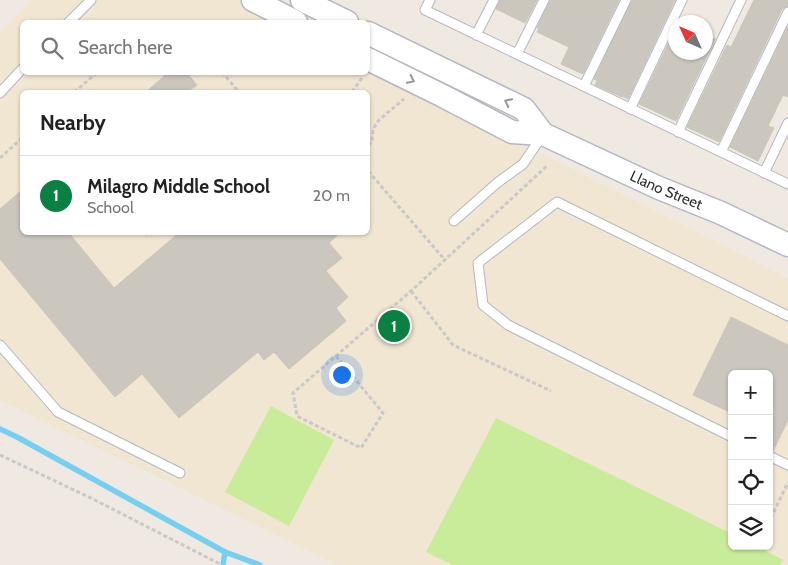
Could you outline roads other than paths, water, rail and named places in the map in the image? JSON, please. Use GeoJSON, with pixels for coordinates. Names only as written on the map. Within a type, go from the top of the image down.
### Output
{"type":"FeatureCollection","features":[{"type":"Feature","properties":{"kind":"street"},"geometry":{"type":"LineString","coordinates":[[253,0],[292,20]]}},
{"type":"Feature","properties":{"kind":"street"},"geometry":{"type":"LineString","coordinates":[[302,0],[343,20]]}},
{"type":"Feature","properties":{"kind":"street","name":"Llano Street"},"geometry":{"type":"LineString","coordinates":[[370,34],[524,109],[543,134]]}},
{"type":"Feature","properties":{"kind":"street","name":"Llano Street"},"geometry":{"type":"LineString","coordinates":[[370,68],[441,95],[512,132],[543,134],[659,188],[721,213],[788,246]]}},
{"type":"Feature","properties":{"kind":"lane"},"geometry":{"type":"LineString","coordinates":[[70,20],[91,0]]}},
{"type":"Feature","properties":{"kind":"lane"},"geometry":{"type":"LineString","coordinates":[[430,0],[425,10],[788,184]]}},
{"type":"Feature","properties":{"kind":"lane"},"geometry":{"type":"LineString","coordinates":[[476,35],[494,0]]}},
{"type":"Feature","properties":{"kind":"lane"},"geometry":{"type":"LineString","coordinates":[[517,54],[544,0]]}},
{"type":"Feature","properties":{"kind":"lane"},"geometry":{"type":"LineString","coordinates":[[584,86],[626,0]]}},
{"type":"Feature","properties":{"kind":"lane"},"geometry":{"type":"LineString","coordinates":[[630,108],[682,0]]}},
{"type":"Feature","properties":{"kind":"lane"},"geometry":{"type":"LineString","coordinates":[[678,132],[741,0]]}},
{"type":"Feature","properties":{"kind":"lane"},"geometry":{"type":"LineString","coordinates":[[721,152],[788,12]]}},
{"type":"Feature","properties":{"kind":"lane"},"geometry":{"type":"LineString","coordinates":[[0,92],[20,71]]}},
{"type":"Feature","properties":{"kind":"lane"},"geometry":{"type":"LineString","coordinates":[[764,173],[788,123]]}},
{"type":"Feature","properties":{"kind":"lane"},"geometry":{"type":"LineString","coordinates":[[454,221],[497,183],[523,164],[543,134]]}},
{"type":"Feature","properties":{"kind":"lane"},"geometry":{"type":"LineString","coordinates":[[728,435],[508,325],[483,305],[478,263],[557,202],[788,316]]}},
{"type":"Feature","properties":{"kind":"lane"},"geometry":{"type":"LineString","coordinates":[[0,345],[58,412],[180,473]]}},
{"type":"Feature","properties":{"kind":"lane"},"geometry":{"type":"LineString","coordinates":[[773,458],[788,466]]}},
{"type":"Feature","properties":{"kind":"waterway"},"geometry":{"type":"LineString","coordinates":[[0,429],[225,552],[223,565]]}},
{"type":"Feature","properties":{"kind":"waterway"},"geometry":{"type":"LineString","coordinates":[[225,552],[260,565]]}},
{"type":"Feature","properties":{"kind":"place","name":"Milagro Middle School"},"geometry":{"type":"Point","coordinates":[394,326]}}]}
